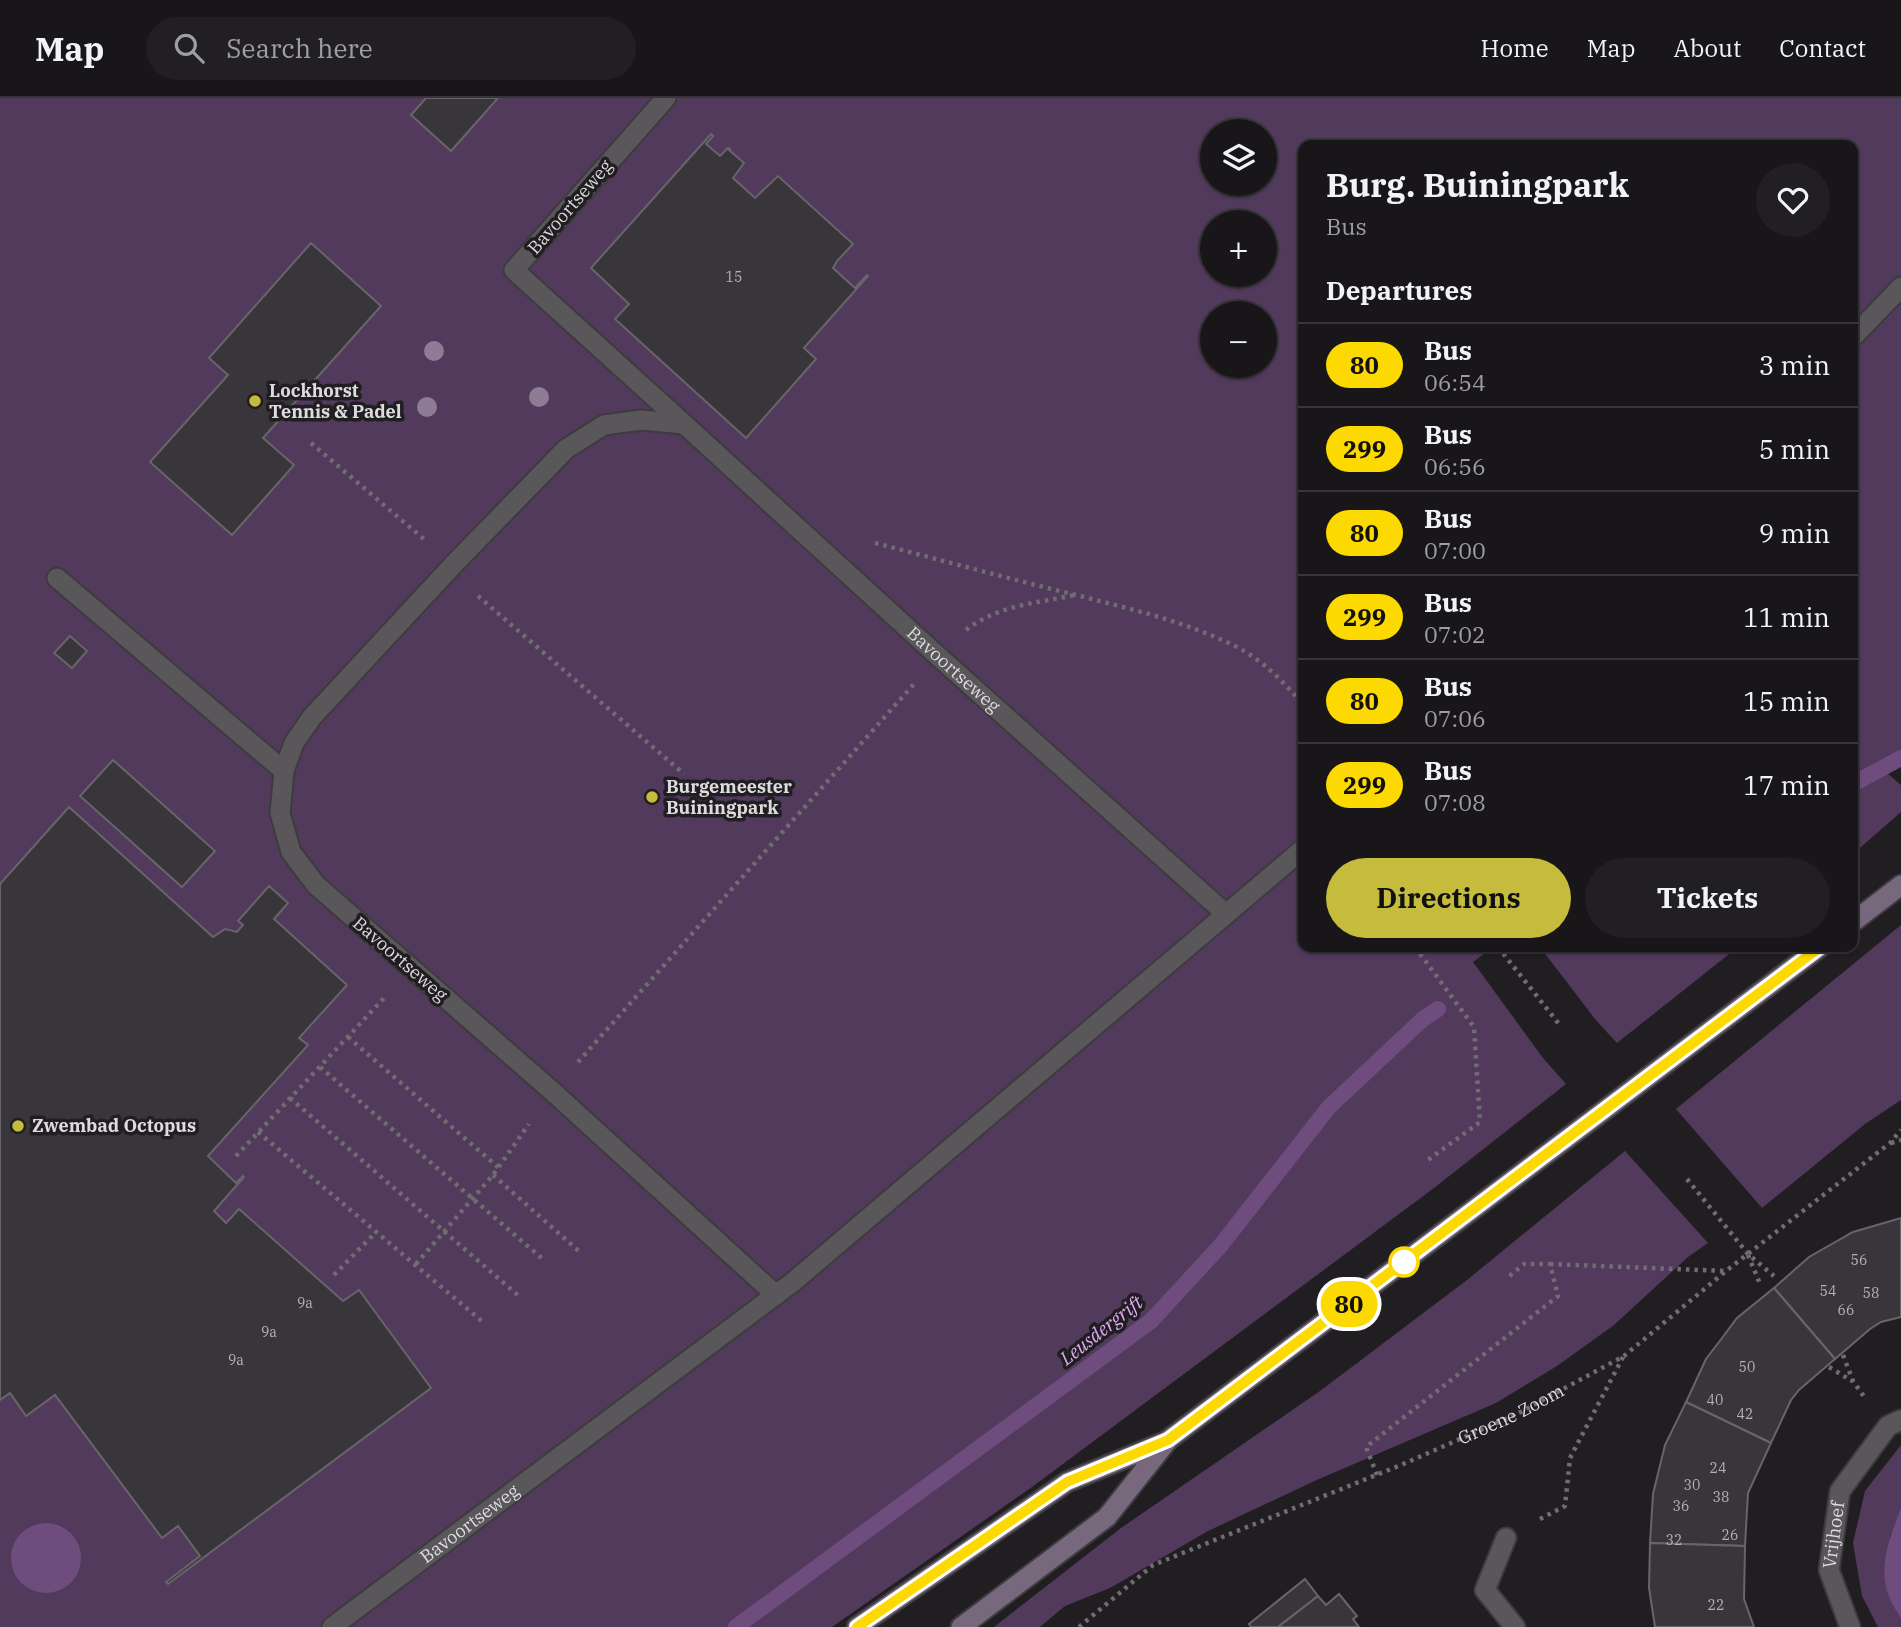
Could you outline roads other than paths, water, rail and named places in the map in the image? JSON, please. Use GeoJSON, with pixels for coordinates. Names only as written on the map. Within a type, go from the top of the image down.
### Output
{"type":"FeatureCollection","features":[{"type":"Feature","properties":{"kind":"main road"},"geometry":{"type":"LineString","coordinates":[[1858,918],[1901,885]]}},
{"type":"Feature","properties":{"kind":"main road"},"geometry":{"type":"LineString","coordinates":[[857,1627],[1067,1482],[1168,1440],[1813,952]]}},
{"type":"Feature","properties":{"kind":"main road"},"geometry":{"type":"LineString","coordinates":[[961,1627],[1107,1517],[1168,1440]]}},
{"type":"Feature","properties":{"kind":"street","name":"Bavoortseweg"},"geometry":{"type":"LineString","coordinates":[[666,98],[514,270],[1226,914]]}},
{"type":"Feature","properties":{"kind":"street"},"geometry":{"type":"LineString","coordinates":[[1858,332],[1901,286]]}},
{"type":"Feature","properties":{"kind":"street","name":"Bavoortseweg"},"geometry":{"type":"LineString","coordinates":[[684,424],[641,420],[604,425],[566,449],[312,717],[294,743],[284,771],[281,813],[291,852],[316,885],[552,1091],[776,1295]]}},
{"type":"Feature","properties":{"kind":"street"},"geometry":{"type":"LineString","coordinates":[[57,578],[284,771]]}},
{"type":"Feature","properties":{"kind":"street","name":"Bavoortseweg"},"geometry":{"type":"LineString","coordinates":[[332,1627],[776,1295],[1298,853]]}},
{"type":"Feature","properties":{"kind":"street","name":"Vrijhoef"},"geometry":{"type":"LineString","coordinates":[[1850,1627],[1829,1570],[1840,1491],[1888,1426],[1901,1420]]}},
{"type":"Feature","properties":{"kind":"street"},"geometry":{"type":"LineString","coordinates":[[1506,1538],[1485,1590],[1515,1627]]}},
{"type":"Feature","properties":{"kind":"waterway","name":"Leusdergrift"},"geometry":{"type":"LineString","coordinates":[[1858,781],[1901,758]]}},
{"type":"Feature","properties":{"kind":"waterway","name":"Leusdergrift"},"geometry":{"type":"LineString","coordinates":[[736,1627],[1151,1321],[1221,1245],[1329,1107],[1423,1019],[1438,1009]]}},
{"type":"Feature","properties":{"kind":"place","name":"Lockhorst Tennis & Padel"},"geometry":{"type":"Point","coordinates":[255,401]}},
{"type":"Feature","properties":{"kind":"place","name":"Burgemeester Buiningpark"},"geometry":{"type":"Point","coordinates":[652,797]}},
{"type":"Feature","properties":{"kind":"place","name":"Zwembad Octopus"},"geometry":{"type":"Point","coordinates":[18,1126]}}]}
